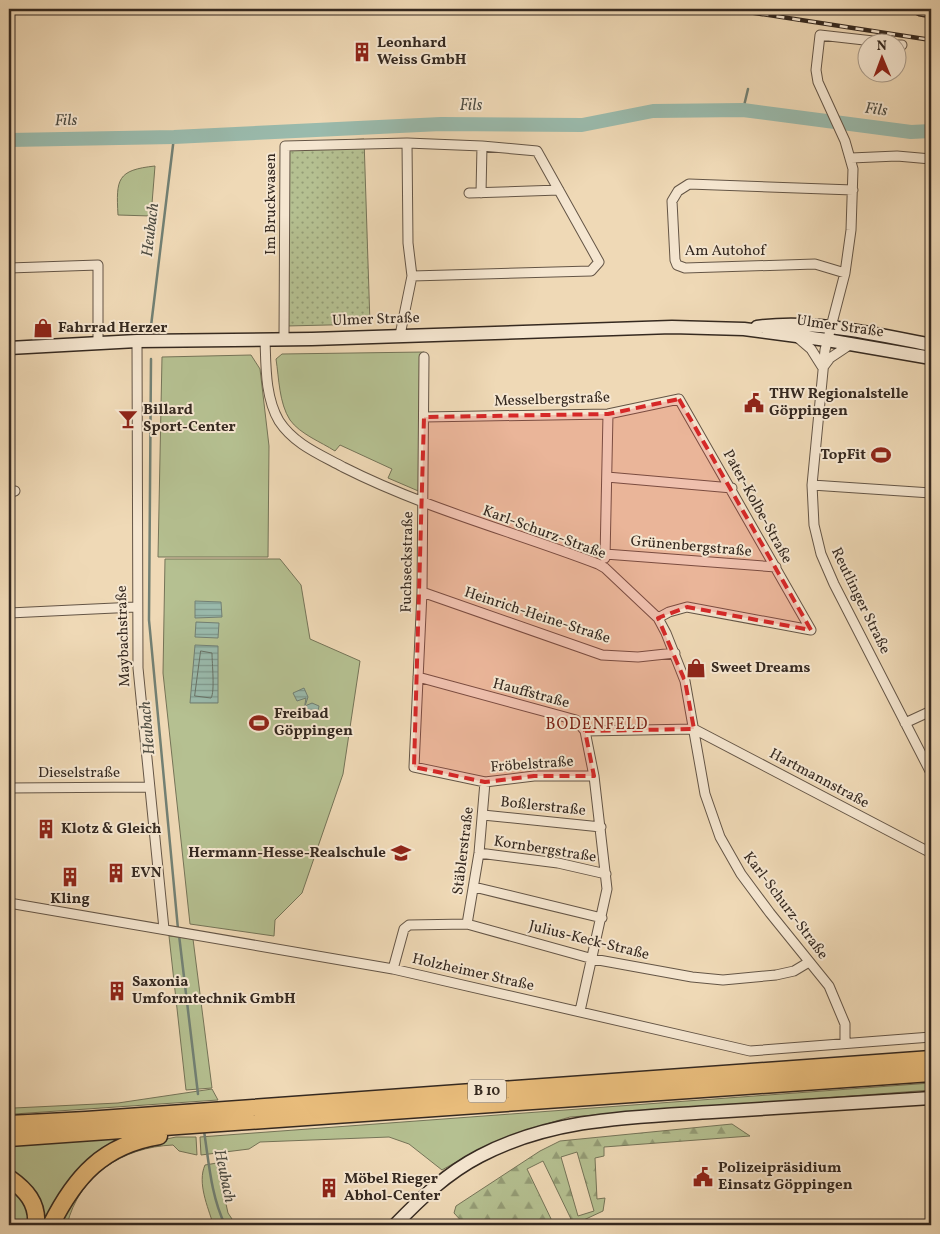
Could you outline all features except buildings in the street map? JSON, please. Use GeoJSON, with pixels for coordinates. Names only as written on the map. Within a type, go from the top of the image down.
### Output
{"type":"FeatureCollection","features":[{"type":"Feature","properties":{"kind":"highway","name":"B 10"},"geometry":{"type":"LineString","coordinates":[[9,1124],[116,1118],[931,1059]]}},
{"type":"Feature","properties":{"kind":"highway","name":"B 10"},"geometry":{"type":"LineString","coordinates":[[9,1138],[931,1073]]}},
{"type":"Feature","properties":{"kind":"highway","name":"B 10"},"geometry":{"type":"LineString","coordinates":[[51,1225],[70,1190],[84,1172],[99,1160],[125,1146],[163,1135],[176,1127]]}},
{"type":"Feature","properties":{"kind":"highway"},"geometry":{"type":"LineString","coordinates":[[9,1178],[29,1195],[34,1206],[36,1225]]}},
{"type":"Feature","properties":{"kind":"main road"},"geometry":{"type":"LineString","coordinates":[[920,9],[931,11]]}},
{"type":"Feature","properties":{"kind":"main road","name":"Ulmer Straße"},"geometry":{"type":"LineString","coordinates":[[744,329],[780,324],[828,334],[931,345]]}},
{"type":"Feature","properties":{"kind":"main road","name":"Ulmer Straße"},"geometry":{"type":"LineString","coordinates":[[9,348],[137,341],[284,339],[644,328],[744,329],[797,337],[828,334],[851,344],[931,358]]}},
{"type":"Feature","properties":{"kind":"main road"},"geometry":{"type":"LineString","coordinates":[[395,1225],[442,1180],[463,1166],[504,1145],[562,1126],[646,1116],[931,1098]]}},
{"type":"Feature","properties":{"kind":"street"},"geometry":{"type":"LineString","coordinates":[[828,334],[845,273],[851,230],[853,190],[851,158],[818,82],[816,70],[820,35],[858,39]]}},
{"type":"Feature","properties":{"kind":"street"},"geometry":{"type":"LineString","coordinates":[[400,335],[412,276],[408,243],[407,143]]}},
{"type":"Feature","properties":{"kind":"street","name":"Im Bruckwasen"},"geometry":{"type":"LineString","coordinates":[[284,339],[285,146],[407,143],[537,150],[599,262],[591,271],[412,276]]}},
{"type":"Feature","properties":{"kind":"street"},"geometry":{"type":"LineString","coordinates":[[481,192],[482,146]]}},
{"type":"Feature","properties":{"kind":"street"},"geometry":{"type":"LineString","coordinates":[[851,158],[888,156],[931,159]]}},
{"type":"Feature","properties":{"kind":"street","name":"Am Autohof"},"geometry":{"type":"LineString","coordinates":[[845,273],[815,264],[685,268],[677,265],[675,260],[672,201],[678,191],[689,184],[853,190]]}},
{"type":"Feature","properties":{"kind":"street"},"geometry":{"type":"LineString","coordinates":[[469,193],[559,190]]}},
{"type":"Feature","properties":{"kind":"street"},"geometry":{"type":"LineString","coordinates":[[9,268],[98,264],[98,344]]}},
{"type":"Feature","properties":{"kind":"street","name":"Reutlinger Straße"},"geometry":{"type":"LineString","coordinates":[[828,334],[812,484],[814,525],[821,554],[931,773]]}},
{"type":"Feature","properties":{"kind":"street"},"geometry":{"type":"LineString","coordinates":[[797,337],[811,349],[823,368],[830,358],[851,344]]}},
{"type":"Feature","properties":{"kind":"street","name":"Karl-Schurz-Straße"},"geometry":{"type":"LineString","coordinates":[[265,339],[268,389],[273,409],[293,438],[316,453],[384,488],[423,504],[605,568],[658,618],[675,653],[685,680],[705,794],[720,837],[746,882],[829,986],[846,1024],[845,1043]]}},
{"type":"Feature","properties":{"kind":"street","name":"Maybachstraße"},"geometry":{"type":"LineString","coordinates":[[137,341],[136,607],[138,668],[149,787],[167,929]]}},
{"type":"Feature","properties":{"kind":"street","name":"Fuchseckstraße"},"geometry":{"type":"LineString","coordinates":[[414,767],[422,592],[424,357]]}},
{"type":"Feature","properties":{"kind":"street","name":"Messelbergstraße"},"geometry":{"type":"LineString","coordinates":[[424,417],[608,414],[679,399]]}},
{"type":"Feature","properties":{"kind":"street","name":"Pater-Kolbe-Straße"},"geometry":{"type":"LineString","coordinates":[[658,618],[669,612],[687,607],[811,630],[732,488],[679,399]]}},
{"type":"Feature","properties":{"kind":"street"},"geometry":{"type":"LineString","coordinates":[[605,568],[608,414]]}},
{"type":"Feature","properties":{"kind":"street"},"geometry":{"type":"LineString","coordinates":[[607,477],[732,488]]}},
{"type":"Feature","properties":{"kind":"street"},"geometry":{"type":"LineString","coordinates":[[812,484],[931,493]]}},
{"type":"Feature","properties":{"kind":"street","name":"Grünenbergstraße"},"geometry":{"type":"LineString","coordinates":[[605,554],[776,567]]}},
{"type":"Feature","properties":{"kind":"street","name":"Heinrich-Heine-Straße"},"geometry":{"type":"LineString","coordinates":[[422,592],[602,655],[638,657],[675,653]]}},
{"type":"Feature","properties":{"kind":"street"},"geometry":{"type":"LineString","coordinates":[[9,613],[136,607]]}},
{"type":"Feature","properties":{"kind":"street","name":"Hauffstraße"},"geometry":{"type":"LineString","coordinates":[[418,677],[576,720],[585,731]]}},
{"type":"Feature","properties":{"kind":"street"},"geometry":{"type":"LineString","coordinates":[[905,723],[931,711]]}},
{"type":"Feature","properties":{"kind":"street"},"geometry":{"type":"LineString","coordinates":[[580,1011],[602,918],[607,888],[602,858],[601,827],[594,776],[585,731],[694,729]]}},
{"type":"Feature","properties":{"kind":"street","name":"Hartmannstraße"},"geometry":{"type":"LineString","coordinates":[[694,729],[931,853]]}},
{"type":"Feature","properties":{"kind":"street","name":"Fröbelstraße"},"geometry":{"type":"LineString","coordinates":[[414,767],[486,782],[534,776],[594,776]]}},
{"type":"Feature","properties":{"kind":"street","name":"Stäblerstraße"},"geometry":{"type":"LineString","coordinates":[[467,924],[479,853],[486,782]]}},
{"type":"Feature","properties":{"kind":"street","name":"Dieselstraße"},"geometry":{"type":"LineString","coordinates":[[9,788],[149,787]]}},
{"type":"Feature","properties":{"kind":"street","name":"Boßlerstraße"},"geometry":{"type":"LineString","coordinates":[[483,814],[601,827]]}},
{"type":"Feature","properties":{"kind":"street","name":"Kornbergstraße"},"geometry":{"type":"LineString","coordinates":[[479,853],[558,863],[606,874]]}},
{"type":"Feature","properties":{"kind":"street"},"geometry":{"type":"LineString","coordinates":[[474,886],[602,918]]}},
{"type":"Feature","properties":{"kind":"street","name":"Holzheimer Straße"},"geometry":{"type":"LineString","coordinates":[[9,903],[394,969],[750,1051],[931,1037]]}},
{"type":"Feature","properties":{"kind":"street","name":"Julius-Keck-Straße"},"geometry":{"type":"LineString","coordinates":[[394,969],[404,929],[409,925],[467,924],[593,959],[665,973],[723,980],[776,975],[794,971],[808,962]]}},
{"type":"Feature","properties":{"kind":"highlighted area"},"geometry":{"type":"Polygon","coordinates":[[[679,399],[811,630],[687,607],[658,618],[685,681],[694,729],[585,731],[594,776],[534,776],[485,782],[414,767],[424,417],[608,414],[679,399]]]}},
{"type":"Feature","properties":{"kind":"green space"},"geometry":{"type":"Polygon","coordinates":[[[364,139],[370,324],[286,326],[287,143],[364,139]]]}},
{"type":"Feature","properties":{"kind":"green space"},"geometry":{"type":"Polygon","coordinates":[[[155,166],[151,216],[118,215],[118,193],[121,178],[133,170],[155,166]]]}},
{"type":"Feature","properties":{"kind":"green space"},"geometry":{"type":"Polygon","coordinates":[[[424,352],[423,493],[388,478],[392,469],[340,445],[335,451],[311,437],[294,425],[286,413],[280,390],[276,359],[282,354],[424,352]]]}},
{"type":"Feature","properties":{"kind":"green space"},"geometry":{"type":"Polygon","coordinates":[[[251,355],[260,369],[269,446],[268,557],[158,557],[162,357],[251,355]]]}},
{"type":"Feature","properties":{"kind":"green space","name":"Freibad Göppingen"},"geometry":{"type":"Polygon","coordinates":[[[165,559],[280,559],[301,585],[310,639],[360,661],[343,774],[302,893],[275,920],[274,936],[190,924],[163,673],[165,559]]]}},
{"type":"Feature","properties":{"kind":"green space"},"geometry":{"type":"Polygon","coordinates":[[[169,936],[193,939],[212,1088],[186,1090],[169,936]]]}},
{"type":"Feature","properties":{"kind":"green space"},"geometry":{"type":"Polygon","coordinates":[[[931,1083],[931,1090],[570,1117],[504,1139],[442,1170],[409,1144],[389,1137],[260,1142],[249,1149],[201,1155],[200,1137],[931,1083]]]}},
{"type":"Feature","properties":{"kind":"green space"},"geometry":{"type":"Polygon","coordinates":[[[212,1089],[218,1100],[14,1114],[14,1108],[118,1103],[212,1089]]]}},
{"type":"Feature","properties":{"kind":"green space"},"geometry":{"type":"Polygon","coordinates":[[[732,1124],[750,1136],[604,1147],[604,1156],[595,1158],[597,1199],[605,1198],[603,1211],[573,1225],[558,1225],[571,1219],[543,1161],[527,1169],[554,1225],[465,1225],[454,1213],[456,1206],[540,1151],[560,1141],[732,1124]],[[577,1152],[561,1157],[578,1216],[594,1211],[577,1152]]]}},
{"type":"Feature","properties":{"kind":"green space"},"geometry":{"type":"Polygon","coordinates":[[[131,1136],[110,1148],[47,1225],[9,1171],[9,1145],[131,1136]]]}},
{"type":"Feature","properties":{"kind":"green space"},"geometry":{"type":"Polygon","coordinates":[[[176,1137],[196,1137],[197,1155],[179,1151],[173,1145],[137,1151],[121,1158],[93,1178],[73,1207],[67,1225],[58,1225],[93,1170],[148,1143],[176,1137]]]}},
{"type":"Feature","properties":{"kind":"green space"},"geometry":{"type":"Polygon","coordinates":[[[217,1163],[228,1213],[236,1225],[213,1224],[206,1203],[202,1179],[203,1172],[205,1165],[217,1163]]]}},
{"type":"Feature","properties":{"kind":"green space"},"geometry":{"type":"Polygon","coordinates":[[[9,1182],[25,1197],[31,1225],[9,1225],[9,1182]]]}},
{"type":"Feature","properties":{"kind":"water"},"geometry":{"type":"Polygon","coordinates":[[[195,601],[221,602],[222,617],[195,618],[195,601]]]}},
{"type":"Feature","properties":{"kind":"water"},"geometry":{"type":"Polygon","coordinates":[[[196,622],[219,623],[218,638],[195,637],[196,622]]]}},
{"type":"Feature","properties":{"kind":"water"},"geometry":{"type":"Polygon","coordinates":[[[195,645],[218,646],[218,703],[190,703],[195,645]]]}},
{"type":"Feature","properties":{"kind":"water"},"geometry":{"type":"Polygon","coordinates":[[[304,688],[308,697],[305,706],[312,703],[319,706],[318,711],[314,714],[308,714],[304,710],[306,698],[297,701],[293,693],[304,688]]]}},
{"type":"Feature","properties":{"kind":"waterway"},"geometry":{"type":"LineString","coordinates":[[743,110],[748,89]]}},
{"type":"Feature","properties":{"kind":"waterway","name":"Fils"},"geometry":{"type":"LineString","coordinates":[[9,140],[174,137],[441,124],[582,125],[653,111],[743,110],[911,132],[931,131]]}},
{"type":"Feature","properties":{"kind":"waterway","name":"Heubach"},"geometry":{"type":"LineString","coordinates":[[151,326],[174,137]]}},
{"type":"Feature","properties":{"kind":"waterway","name":"Heubach"},"geometry":{"type":"LineString","coordinates":[[151,359],[149,620],[178,929]]}},
{"type":"Feature","properties":{"kind":"waterway","name":"Heubach"},"geometry":{"type":"LineString","coordinates":[[179,935],[198,1094]]}},
{"type":"Feature","properties":{"kind":"waterway","name":"Heubach"},"geometry":{"type":"LineString","coordinates":[[204,1131],[214,1191],[225,1225]]}},
{"type":"Feature","properties":{"kind":"railway"},"geometry":{"type":"LineString","coordinates":[[729,9],[931,40]]}},
{"type":"Feature","properties":{"kind":"place","name":"Leonhard Weiss GmbH"},"geometry":{"type":"Point","coordinates":[362,52]}},
{"type":"Feature","properties":{"kind":"place","name":"Fahrrad Herzer"},"geometry":{"type":"Point","coordinates":[43,328]}},
{"type":"Feature","properties":{"kind":"place","name":"THW Regionalstelle Göppingen"},"geometry":{"type":"Point","coordinates":[754,403]}},
{"type":"Feature","properties":{"kind":"place","name":"Billard Sport-Center"},"geometry":{"type":"Point","coordinates":[128,419]}},
{"type":"Feature","properties":{"kind":"place","name":"TopFit"},"geometry":{"type":"Point","coordinates":[881,455]}},
{"type":"Feature","properties":{"kind":"place","name":"Sweet Dreams"},"geometry":{"type":"Point","coordinates":[696,668]}},
{"type":"Feature","properties":{"kind":"place","name":"Freibad Göppingen"},"geometry":{"type":"Point","coordinates":[259,723]}},
{"type":"Feature","properties":{"kind":"place","name":"Klotz & Gleich"},"geometry":{"type":"Point","coordinates":[46,829]}},
{"type":"Feature","properties":{"kind":"place","name":"Hermann-Hesse-Realschule"},"geometry":{"type":"Point","coordinates":[401,853]}},
{"type":"Feature","properties":{"kind":"place","name":"EVN"},"geometry":{"type":"Point","coordinates":[116,873]}},
{"type":"Feature","properties":{"kind":"place","name":"Kling"},"geometry":{"type":"Point","coordinates":[70,877]}},
{"type":"Feature","properties":{"kind":"place","name":"Saxonia Umformtechnik GmbH"},"geometry":{"type":"Point","coordinates":[117,991]}},
{"type":"Feature","properties":{"kind":"place","name":"Polizeipräsidium Einsatz Göppingen"},"geometry":{"type":"Point","coordinates":[703,1177]}},
{"type":"Feature","properties":{"kind":"place","name":"Möbel Rieger Abhol-Center"},"geometry":{"type":"Point","coordinates":[329,1188]}},
{"type":"Feature","properties":{"kind":"district","name":"BODENFELD"},"geometry":{"type":"Point","coordinates":[597,725]}}]}
